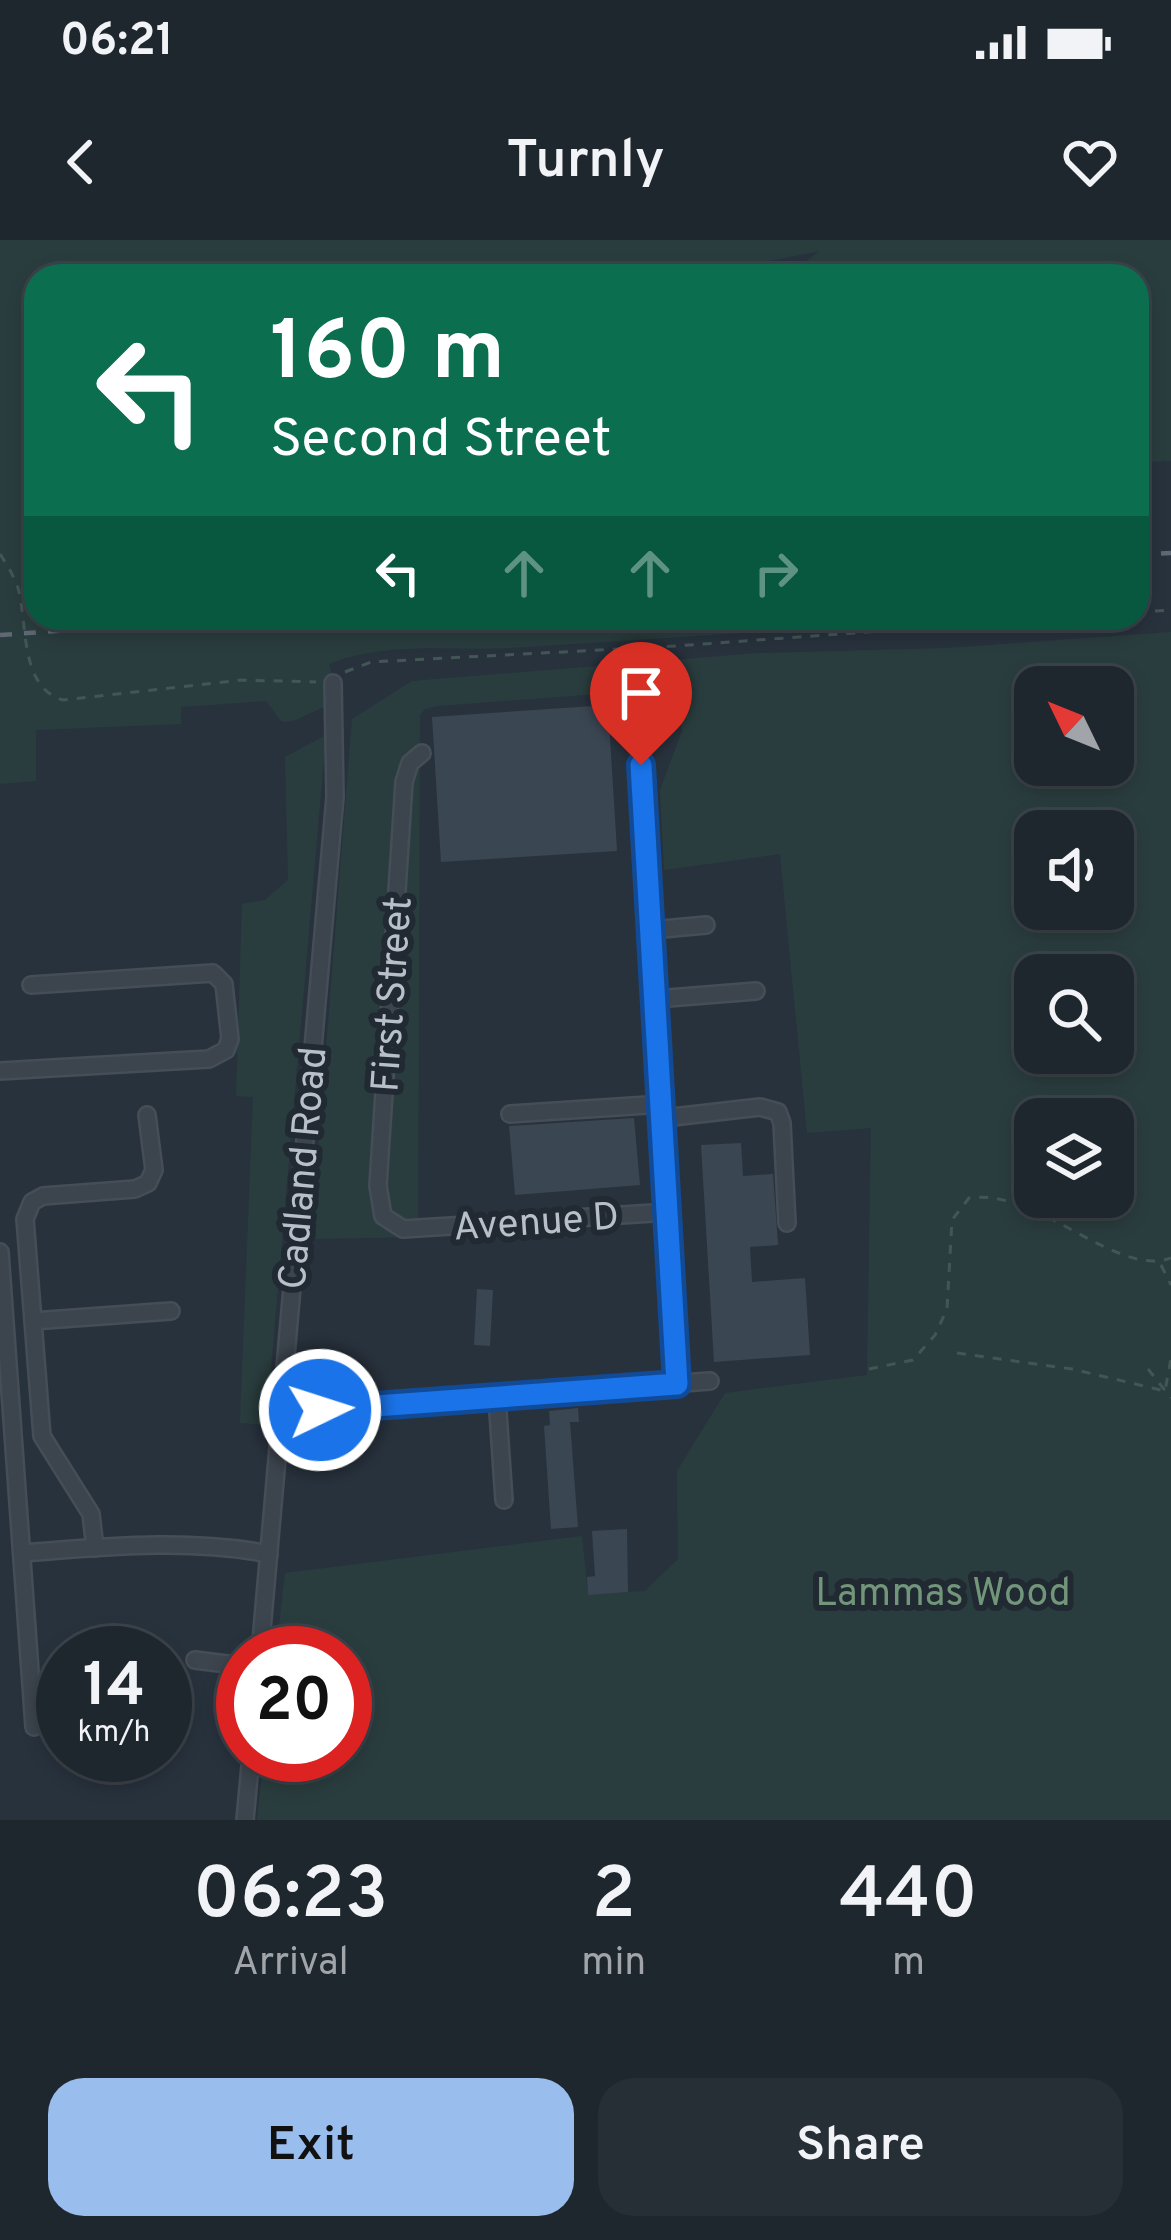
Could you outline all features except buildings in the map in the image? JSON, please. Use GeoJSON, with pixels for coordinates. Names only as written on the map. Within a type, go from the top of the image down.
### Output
{"type":"FeatureCollection","features":[{"type":"Feature","properties":{"kind":"street","name":"Cadland Road"},"geometry":{"type":"LineString","coordinates":[[262,1626],[335,797],[334,683]]}},
{"type":"Feature","properties":{"kind":"street"},"geometry":{"type":"LineString","coordinates":[[638,718],[677,1384]]}},
{"type":"Feature","properties":{"kind":"street","name":"First Street"},"geometry":{"type":"LineString","coordinates":[[403,1229],[383,1216],[378,1186],[404,782],[410,763],[422,753]]}},
{"type":"Feature","properties":{"kind":"street"},"geometry":{"type":"LineString","coordinates":[[652,930],[706,925]]}},
{"type":"Feature","properties":{"kind":"street"},"geometry":{"type":"LineString","coordinates":[[0,1071],[209,1058],[226,1050],[230,1039],[224,984],[212,974],[32,985]]}},
{"type":"Feature","properties":{"kind":"street"},"geometry":{"type":"LineString","coordinates":[[656,999],[756,991]]}},
{"type":"Feature","properties":{"kind":"street"},"geometry":{"type":"LineString","coordinates":[[510,1114],[760,1107],[778,1112],[787,1223]]}},
{"type":"Feature","properties":{"kind":"street"},"geometry":{"type":"LineString","coordinates":[[95,1548],[91,1514],[42,1436],[25,1219],[28,1207],[43,1196],[135,1189],[148,1183],[154,1170],[146,1115]]}},
{"type":"Feature","properties":{"kind":"street","name":"Avenue D"},"geometry":{"type":"LineString","coordinates":[[403,1229],[669,1212]]}},
{"type":"Feature","properties":{"kind":"street"},"geometry":{"type":"LineString","coordinates":[[0,1252],[34,1727]]}},
{"type":"Feature","properties":{"kind":"street"},"geometry":{"type":"LineString","coordinates":[[34,1321],[171,1311]]}},
{"type":"Feature","properties":{"kind":"street"},"geometry":{"type":"LineString","coordinates":[[281,1410],[710,1381]]}},
{"type":"Feature","properties":{"kind":"street"},"geometry":{"type":"LineString","coordinates":[[497,1399],[504,1500]]}},
{"type":"Feature","properties":{"kind":"street"},"geometry":{"type":"LineString","coordinates":[[22,1553],[95,1548],[268,1554]]}},
{"type":"Feature","properties":{"kind":"street"},"geometry":{"type":"LineString","coordinates":[[195,1660],[216,1663]]}},
{"type":"Feature","properties":{"kind":"street"},"geometry":{"type":"LineString","coordinates":[[245,1820],[249,1782]]}},
{"type":"Feature","properties":{"kind":"path"},"geometry":{"type":"LineString","coordinates":[[0,554],[17,586],[24,622]]}},
{"type":"Feature","properties":{"kind":"path"},"geometry":{"type":"LineString","coordinates":[[26,630],[34,674],[55,697],[64,700],[275,679],[334,683],[349,668],[370,662],[895,630]]}},
{"type":"Feature","properties":{"kind":"path"},"geometry":{"type":"LineString","coordinates":[[869,1369],[913,1360],[935,1335],[946,1309],[952,1220],[969,1198],[992,1195],[1038,1210],[1103,1248],[1160,1262],[1171,1258]]}},
{"type":"Feature","properties":{"kind":"path"},"geometry":{"type":"LineString","coordinates":[[1160,1262],[1171,1285]]}},
{"type":"Feature","properties":{"kind":"path"},"geometry":{"type":"LineString","coordinates":[[957,1353],[1072,1369],[1166,1391]]}},
{"type":"Feature","properties":{"kind":"path"},"geometry":{"type":"LineString","coordinates":[[1166,1391],[1171,1358]]}},
{"type":"Feature","properties":{"kind":"path"},"geometry":{"type":"LineString","coordinates":[[1148,1369],[1171,1398]]}},
{"type":"Feature","properties":{"kind":"green space"},"geometry":{"type":"Polygon","coordinates":[[[0,240],[1171,240],[1171,461],[1149,462],[1149,264],[802,264],[820,251],[754,264],[24,264],[24,630],[779,630],[373,652],[329,664],[340,700],[293,721],[282,722],[266,701],[181,707],[181,724],[36,730],[36,781],[0,784],[0,240]]]}},
{"type":"Feature","properties":{"kind":"green space","name":"Lammas Wood"},"geometry":{"type":"Polygon","coordinates":[[[1171,632],[1171,1820],[257,1820],[261,1782],[372,1782],[372,1626],[279,1626],[285,1573],[582,1536],[588,1594],[645,1591],[678,1559],[677,1471],[725,1393],[867,1375],[871,1128],[807,1133],[780,854],[664,870],[660,790],[682,731],[679,688],[438,706],[420,715],[418,1237],[311,1239],[352,719],[412,681],[758,653],[947,648],[1171,632]]]}},
{"type":"Feature","properties":{"kind":"green space"},"geometry":{"type":"Polygon","coordinates":[[[326,735],[266,1425],[240,1423],[253,1097],[236,1096],[242,904],[265,900],[288,880],[285,757],[326,735]]]}},
{"type":"Feature","properties":{"kind":"railway"},"geometry":{"type":"LineString","coordinates":[[1149,554],[1171,553]]}},
{"type":"Feature","properties":{"kind":"railway"},"geometry":{"type":"LineString","coordinates":[[0,635],[70,630]]}},
{"type":"Feature","properties":{"kind":"route"},"geometry":{"type":"LineString","coordinates":[[320,1410],[677,1384],[641,765]]}}]}
